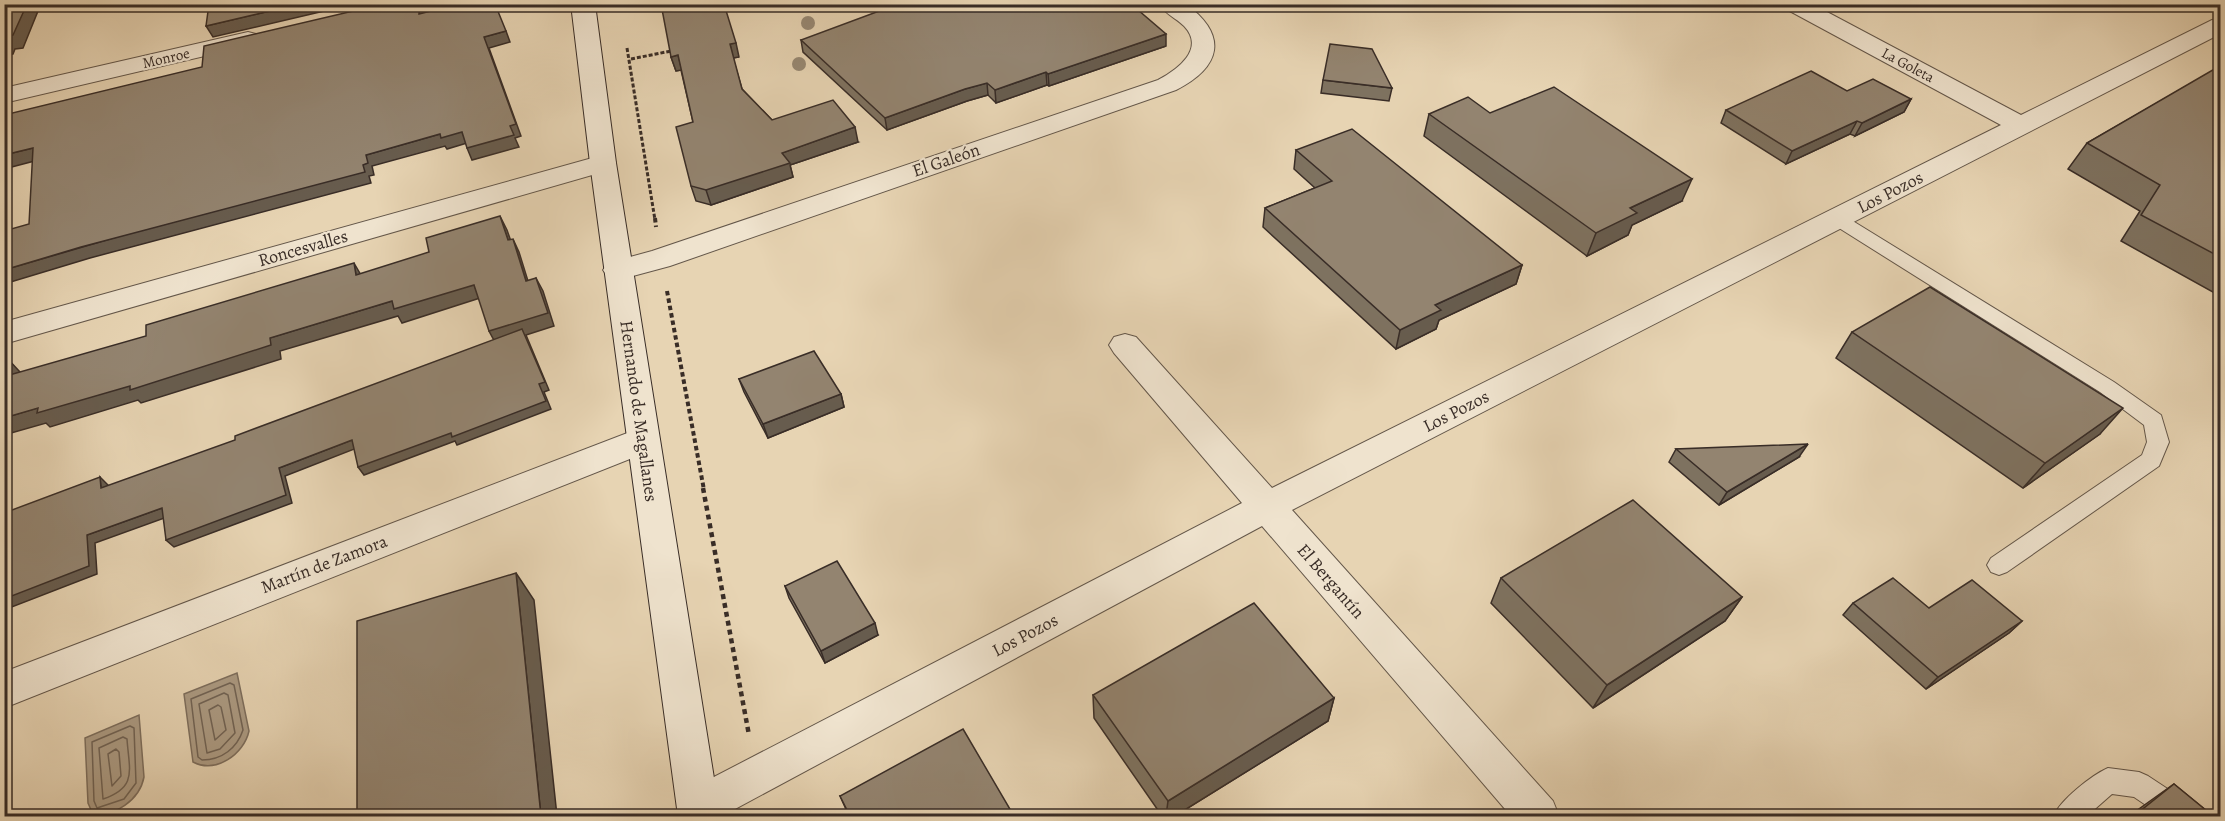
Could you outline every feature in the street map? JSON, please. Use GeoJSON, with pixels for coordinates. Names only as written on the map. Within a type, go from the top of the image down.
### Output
{"type":"FeatureCollection","features":[{"type":"Feature","properties":{"kind":"street","name":"Hernando de Magallanes"},"geometry":{"type":"LineString","coordinates":[[583,4],[618,270],[698,812]]}},
{"type":"Feature","properties":{"kind":"street","name":"El Galeón"},"geometry":{"type":"LineString","coordinates":[[618,270],[660,259],[1167,85],[1190,71],[1199,62],[1203,51],[1200,30],[1170,4]]}},
{"type":"Feature","properties":{"kind":"street","name":"La Goleta"},"geometry":{"type":"LineString","coordinates":[[1794,4],[2022,126]]}},
{"type":"Feature","properties":{"kind":"street","name":"Los Pozos"},"geometry":{"type":"LineString","coordinates":[[698,812],[757,777],[1266,507],[2220,26]]}},
{"type":"Feature","properties":{"kind":"street","name":"Monroe"},"geometry":{"type":"LineString","coordinates":[[4,96],[271,34]]}},
{"type":"Feature","properties":{"kind":"street","name":"Roncesvalles"},"geometry":{"type":"LineString","coordinates":[[4,333],[603,163]]}},
{"type":"Feature","properties":{"kind":"street","name":"El Bergantín"},"geometry":{"type":"LineString","coordinates":[[1125,345],[1538,816]]}},
{"type":"Feature","properties":{"kind":"street","name":"Martín de Zamora"},"geometry":{"type":"LineString","coordinates":[[4,690],[643,440]]}},
{"type":"Feature","properties":{"kind":"lane"},"geometry":{"type":"LineString","coordinates":[[1837,219],[2107,387],[2154,421],[2158,442],[2151,460],[1999,565]]}},
{"type":"Feature","properties":{"kind":"lane"},"geometry":{"type":"LineString","coordinates":[[2067,816],[2109,781],[2139,785],[2185,816]]}},
{"type":"Feature","properties":{"kind":"path"},"geometry":{"type":"LineString","coordinates":[[613,4],[614,10],[642,4]]}},
{"type":"Feature","properties":{"kind":"path"},"geometry":{"type":"LineString","coordinates":[[624,40],[630,59],[660,259],[757,777]]}},
{"type":"Feature","properties":{"kind":"path"},"geometry":{"type":"LineString","coordinates":[[630,59],[671,51]]}},
{"type":"Feature","properties":{"kind":"water"},"geometry":{"type":"Polygon","coordinates":[[[237,673],[249,731],[246,739],[235,754],[220,764],[202,765],[193,762],[184,694],[237,673]]]}},
{"type":"Feature","properties":{"kind":"water"},"geometry":{"type":"Polygon","coordinates":[[[139,715],[144,777],[142,785],[132,800],[117,810],[109,813],[92,812],[88,803],[85,738],[139,715]]]}},
{"type":"Feature","properties":{"kind":"building"},"geometry":{"type":"Polygon","coordinates":[[[4,4],[27,4],[13,35],[4,38],[4,4]]]}},
{"type":"Feature","properties":{"kind":"building"},"geometry":{"type":"Polygon","coordinates":[[[209,4],[300,4],[206,26],[209,4]]]}},
{"type":"Feature","properties":{"kind":"building"},"geometry":{"type":"Polygon","coordinates":[[[383,4],[419,4],[419,14],[458,4],[495,4],[506,31],[484,37],[516,124],[510,126],[514,135],[467,148],[462,132],[441,138],[440,134],[366,155],[368,163],[363,165],[365,172],[81,247],[4,270],[4,231],[29,224],[33,148],[4,155],[4,115],[202,67],[204,46],[383,4]]]}},
{"type":"Feature","properties":{"kind":"building"},"geometry":{"type":"Polygon","coordinates":[[[661,4],[724,4],[736,43],[730,44],[742,89],[772,120],[833,100],[855,127],[782,153],[790,163],[706,190],[691,186],[676,127],[693,122],[678,55],[671,57],[661,4]]]}},
{"type":"Feature","properties":{"kind":"building"},"geometry":{"type":"Polygon","coordinates":[[[898,4],[1131,4],[1166,34],[995,90],[987,83],[965,89],[885,118],[801,40],[898,4]]]}},
{"type":"Feature","properties":{"kind":"building"},"geometry":{"type":"Polygon","coordinates":[[[1330,44],[1372,49],[1392,88],[1323,80],[1330,44]]]}},
{"type":"Feature","properties":{"kind":"building"},"geometry":{"type":"Polygon","coordinates":[[[2220,64],[2220,257],[2141,215],[2160,185],[2087,143],[2220,64]]]}},
{"type":"Feature","properties":{"kind":"building"},"geometry":{"type":"Polygon","coordinates":[[[1811,71],[1847,91],[1873,79],[1911,99],[1862,123],[1857,121],[1792,151],[1726,110],[1811,71]]]}},
{"type":"Feature","properties":{"kind":"building"},"geometry":{"type":"Polygon","coordinates":[[[1554,87],[1692,179],[1630,208],[1637,213],[1596,233],[1429,114],[1468,97],[1490,113],[1554,87]]]}},
{"type":"Feature","properties":{"kind":"building"},"geometry":{"type":"Polygon","coordinates":[[[1352,129],[1522,265],[1435,305],[1441,310],[1400,330],[1265,208],[1332,181],[1296,150],[1352,129]]]}},
{"type":"Feature","properties":{"kind":"building"},"geometry":{"type":"Polygon","coordinates":[[[500,216],[508,240],[513,239],[526,281],[536,278],[548,313],[489,331],[474,285],[394,309],[392,301],[270,338],[271,345],[130,390],[130,386],[37,413],[38,408],[4,418],[4,359],[7,358],[6,376],[146,336],[146,325],[354,263],[356,275],[429,252],[426,238],[500,216]]]}},
{"type":"Feature","properties":{"kind":"building"},"geometry":{"type":"Polygon","coordinates":[[[1930,287],[2123,408],[2045,463],[1852,332],[1930,287]]]}},
{"type":"Feature","properties":{"kind":"building"},"geometry":{"type":"Polygon","coordinates":[[[522,329],[545,382],[539,384],[546,401],[452,437],[451,433],[358,467],[352,440],[279,468],[286,495],[166,540],[162,508],[87,535],[89,566],[4,599],[4,513],[100,477],[101,488],[235,440],[235,436],[522,329]]]}},
{"type":"Feature","properties":{"kind":"building"},"geometry":{"type":"Polygon","coordinates":[[[814,351],[841,394],[763,424],[739,379],[814,351]]]}},
{"type":"Feature","properties":{"kind":"building"},"geometry":{"type":"Polygon","coordinates":[[[1808,444],[1727,492],[1676,449],[1808,444]]]}},
{"type":"Feature","properties":{"kind":"building"},"geometry":{"type":"Polygon","coordinates":[[[1633,500],[1742,597],[1607,685],[1501,578],[1633,500]]]}},
{"type":"Feature","properties":{"kind":"building"},"geometry":{"type":"Polygon","coordinates":[[[837,561],[875,623],[821,651],[785,586],[837,561]]]}},
{"type":"Feature","properties":{"kind":"building"},"geometry":{"type":"Polygon","coordinates":[[[516,573],[541,816],[357,816],[357,621],[516,573]]]}},
{"type":"Feature","properties":{"kind":"building"},"geometry":{"type":"Polygon","coordinates":[[[1893,578],[1929,608],[1972,580],[2022,621],[1938,677],[1853,603],[1893,578]]]}},
{"type":"Feature","properties":{"kind":"building"},"geometry":{"type":"Polygon","coordinates":[[[1254,603],[1334,698],[1168,801],[1093,695],[1254,603]]]}},
{"type":"Feature","properties":{"kind":"building"},"geometry":{"type":"Polygon","coordinates":[[[963,729],[1014,816],[850,816],[840,796],[963,729]]]}},
{"type":"Feature","properties":{"kind":"building"},"geometry":{"type":"Polygon","coordinates":[[[2174,784],[2213,816],[2134,816],[2174,784]]]}}]}
